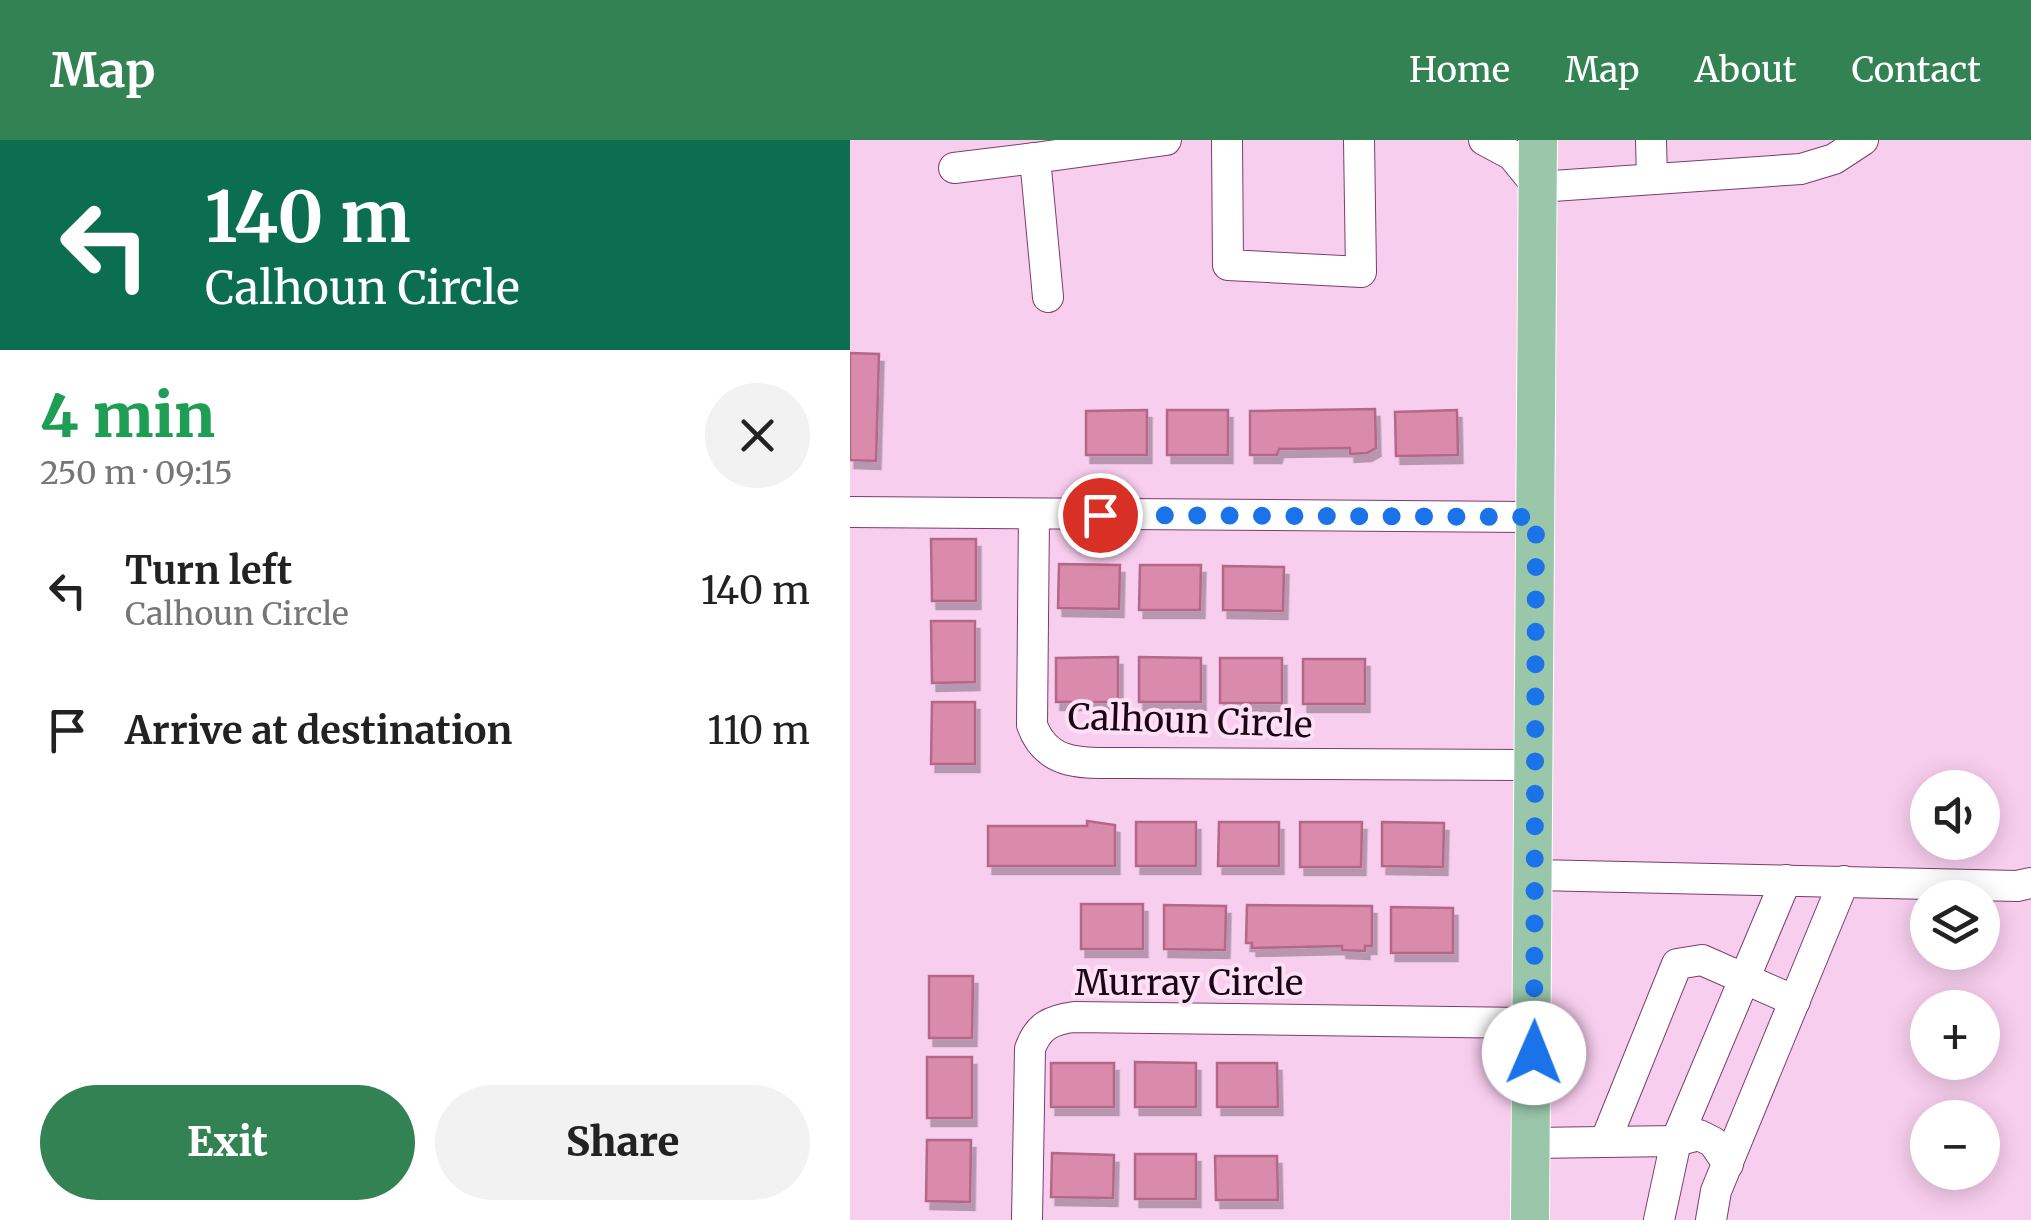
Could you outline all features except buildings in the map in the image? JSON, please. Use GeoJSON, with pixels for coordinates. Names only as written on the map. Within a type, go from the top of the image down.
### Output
{"type":"FeatureCollection","features":[{"type":"Feature","properties":{"kind":"main road"},"geometry":{"type":"LineString","coordinates":[[1530,1220],[1538,140]]}},
{"type":"Feature","properties":{"kind":"street"},"geometry":{"type":"LineString","coordinates":[[954,168],[1023,152],[1166,140]]}},
{"type":"Feature","properties":{"kind":"street"},"geometry":{"type":"LineString","coordinates":[[1227,140],[1228,266],[1361,272],[1359,140]]}},
{"type":"Feature","properties":{"kind":"street"},"geometry":{"type":"LineString","coordinates":[[1484,140],[1512,156],[1538,187],[1801,169],[1834,149],[1864,140]]}},
{"type":"Feature","properties":{"kind":"street"},"geometry":{"type":"LineString","coordinates":[[1652,140],[1652,179]]}},
{"type":"Feature","properties":{"kind":"street"},"geometry":{"type":"LineString","coordinates":[[1023,152],[1048,297]]}},
{"type":"Feature","properties":{"kind":"street"},"geometry":{"type":"LineString","coordinates":[[850,512],[1536,517]]}},
{"type":"Feature","properties":{"kind":"street","name":"Calhoun Circle"},"geometry":{"type":"LineString","coordinates":[[1034,514],[1032,725],[1038,742],[1050,754],[1066,761],[1130,763],[1536,765]]}},
{"type":"Feature","properties":{"kind":"street"},"geometry":{"type":"LineString","coordinates":[[1535,875],[1844,881],[2026,890]]}},
{"type":"Feature","properties":{"kind":"street"},"geometry":{"type":"LineString","coordinates":[[1659,1220],[1676,1141],[1786,880]]}},
{"type":"Feature","properties":{"kind":"street"},"geometry":{"type":"LineString","coordinates":[[1711,1220],[1728,1164],[1844,881]]}},
{"type":"Feature","properties":{"kind":"street"},"geometry":{"type":"LineString","coordinates":[[1605,1142],[1677,964],[1702,960],[1795,1001]]}},
{"type":"Feature","properties":{"kind":"street","name":"Murray Circle"},"geometry":{"type":"LineString","coordinates":[[1027,1220],[1030,1049],[1039,1029],[1048,1023],[1074,1017],[1534,1023]]}},
{"type":"Feature","properties":{"kind":"street"},"geometry":{"type":"LineString","coordinates":[[1532,1143],[1676,1141],[1698,1135],[1713,1142],[1728,1164]]}},
{"type":"Feature","properties":{"kind":"route"},"geometry":{"type":"LineString","coordinates":[[1100,515],[1536,517],[1534,1053]]}}]}
